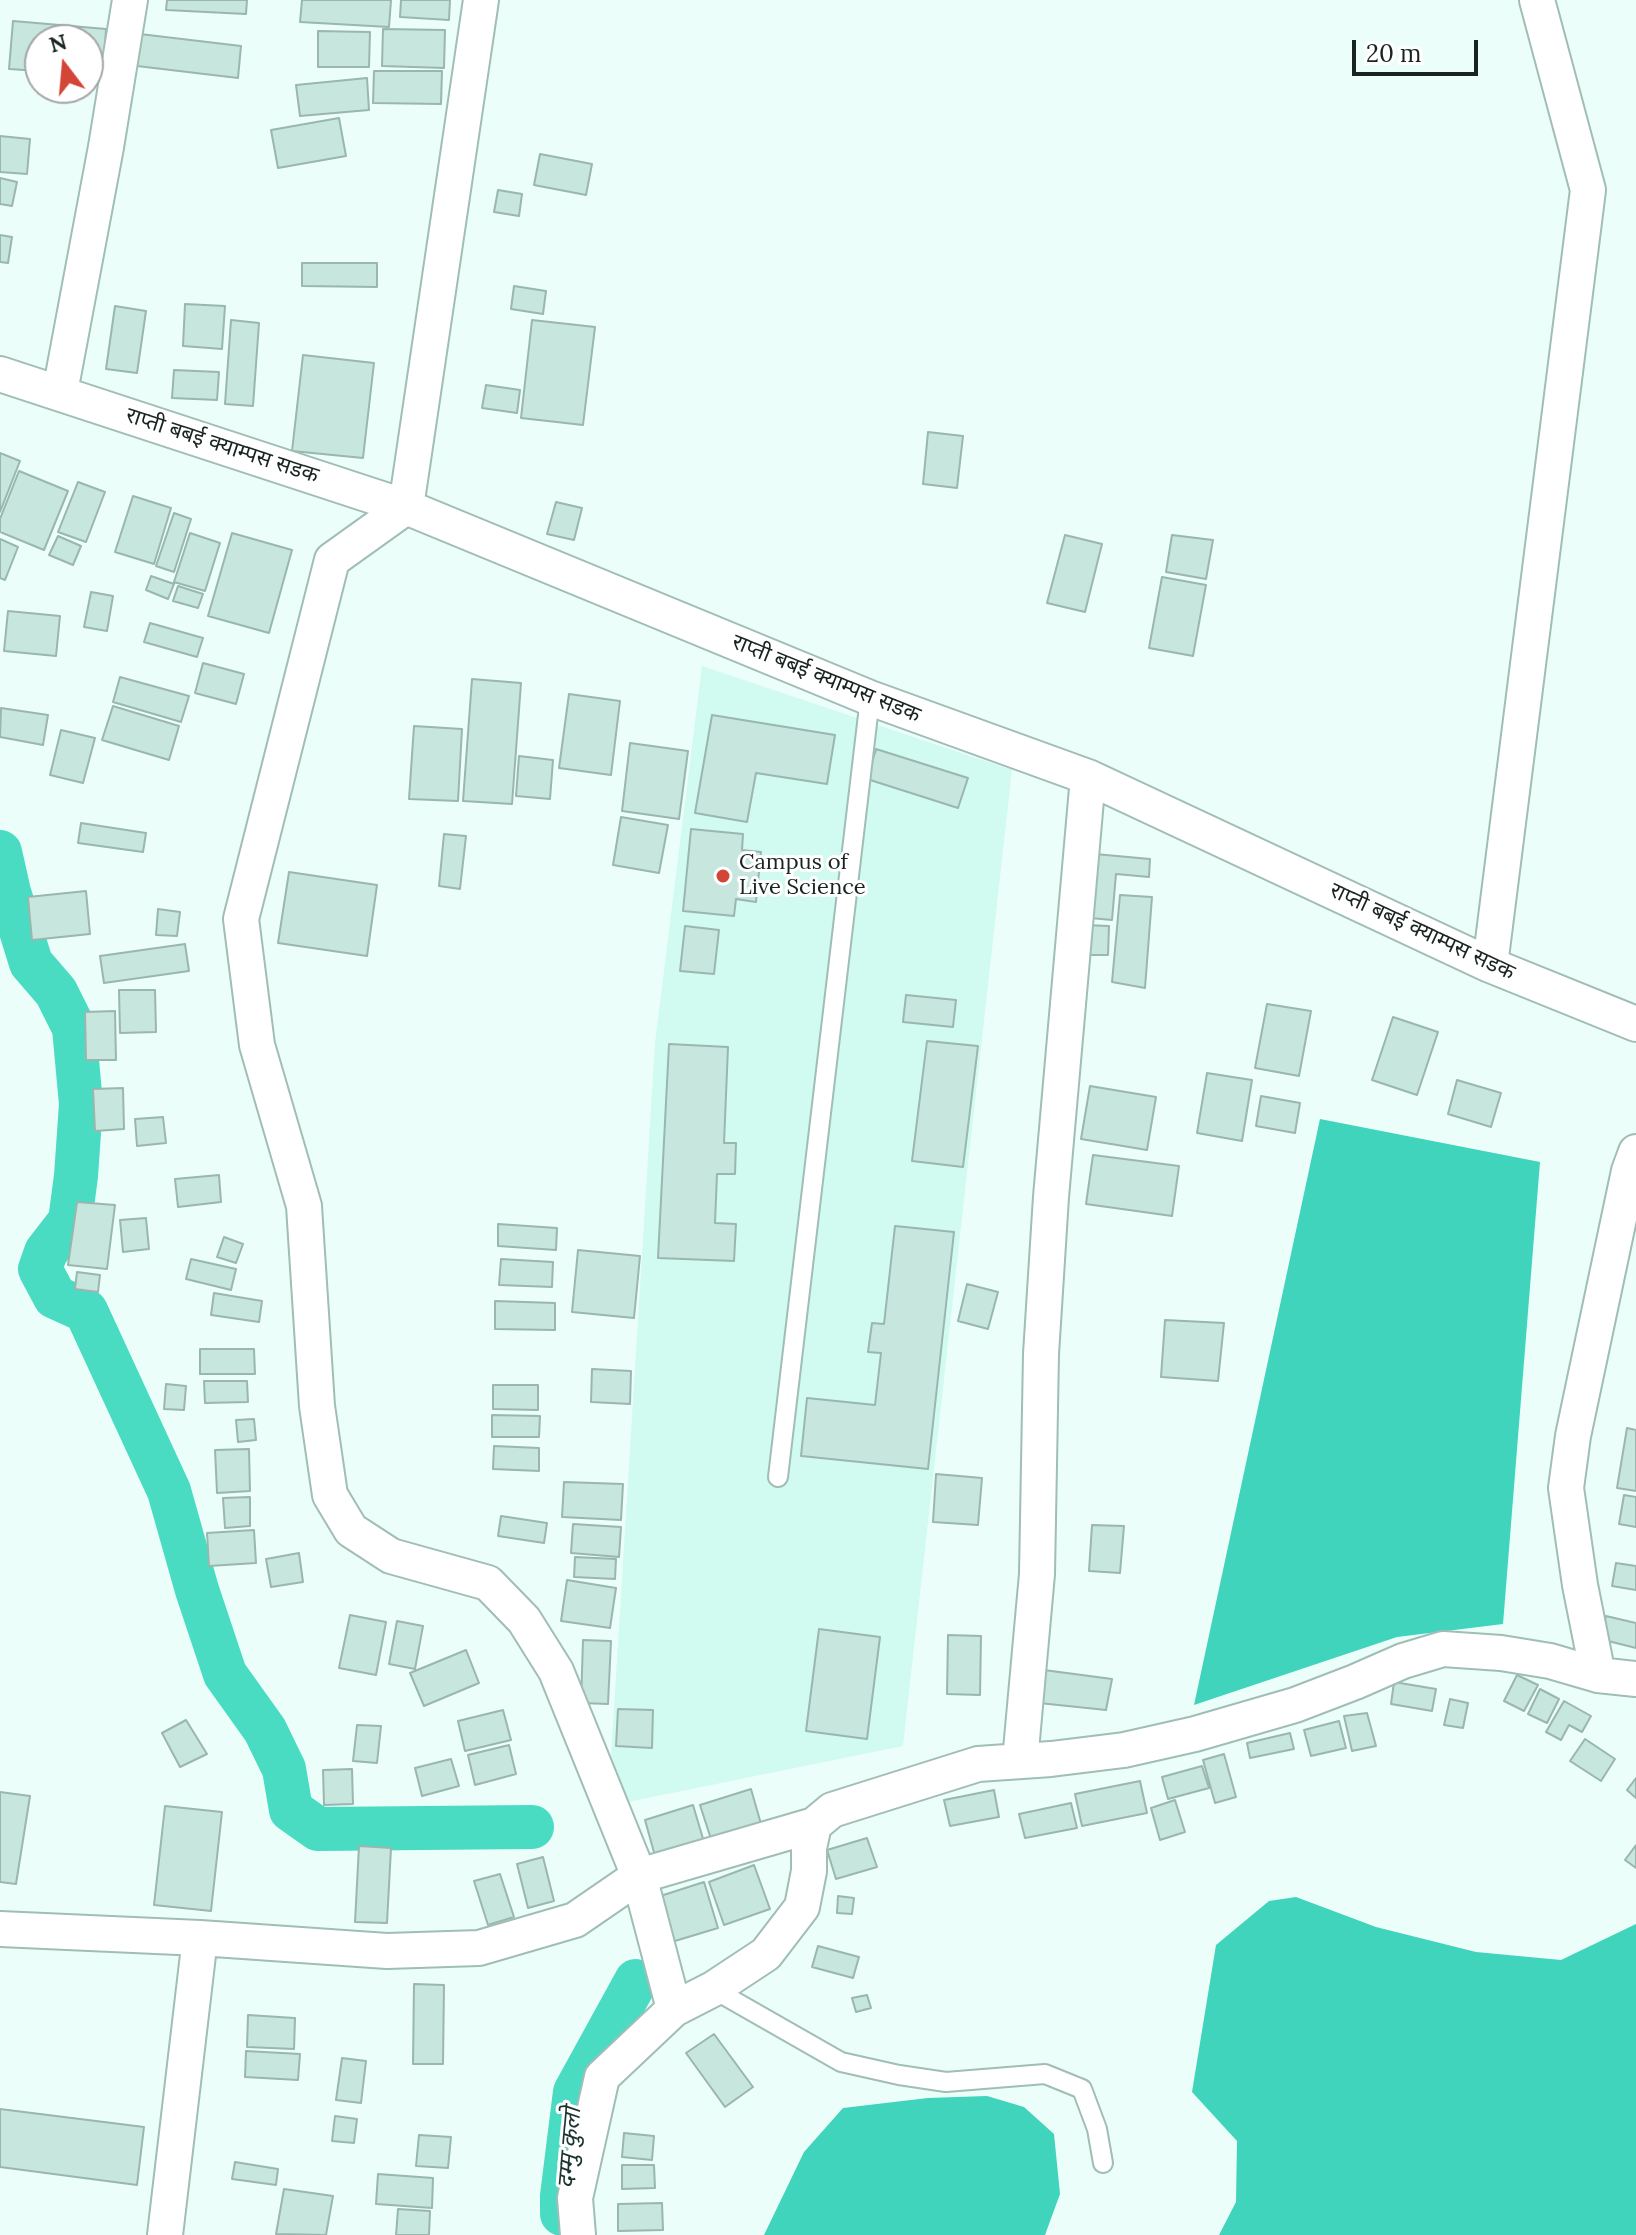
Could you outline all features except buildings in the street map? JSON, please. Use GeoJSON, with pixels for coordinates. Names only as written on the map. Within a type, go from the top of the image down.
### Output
{"type":"FeatureCollection","features":[{"type":"Feature","properties":{"kind":"street"},"geometry":{"type":"LineString","coordinates":[[60,392],[130,0]]}},
{"type":"Feature","properties":{"kind":"street"},"geometry":{"type":"LineString","coordinates":[[481,0],[406,507],[332,560],[241,919],[257,1045],[304,1206],[317,1406],[330,1495],[351,1530],[391,1556],[488,1583],[524,1620],[556,1671],[639,1876],[674,2009]]}},
{"type":"Feature","properties":{"kind":"street"},"geometry":{"type":"LineString","coordinates":[[1490,965],[1588,190],[1537,0]]}},
{"type":"Feature","properties":{"kind":"street","name":"राप्ती बबई क्याम्पस सडक"},"geometry":{"type":"LineString","coordinates":[[0,374],[406,507],[870,698],[1088,777],[1490,965],[1636,1024]]}},
{"type":"Feature","properties":{"kind":"street"},"geometry":{"type":"LineString","coordinates":[[1020,1761],[1037,1574],[1041,1354],[1051,1197],[1088,777]]}},
{"type":"Feature","properties":{"kind":"street"},"geometry":{"type":"LineString","coordinates":[[1625,1681],[1580,1585],[1566,1488],[1573,1436],[1629,1171],[1636,1152]]}},
{"type":"Feature","properties":{"kind":"street"},"geometry":{"type":"LineString","coordinates":[[0,1929],[387,1951],[479,1948],[575,1920],[639,1876],[814,1825],[832,1810],[978,1764],[1124,1750],[1195,1734],[1295,1705],[1403,1661],[1443,1649],[1501,1653],[1550,1661],[1625,1681]]}},
{"type":"Feature","properties":{"kind":"street"},"geometry":{"type":"LineString","coordinates":[[578,2235],[575,2198],[602,2077],[674,2009],[713,1989],[766,1954],[802,1907],[814,1825]]}},
{"type":"Feature","properties":{"kind":"street"},"geometry":{"type":"LineString","coordinates":[[165,2235],[200,1938]]}},
{"type":"Feature","properties":{"kind":"lane"},"geometry":{"type":"LineString","coordinates":[[778,1477],[870,698]]}},
{"type":"Feature","properties":{"kind":"lane"},"geometry":{"type":"LineString","coordinates":[[713,1989],[841,2062],[946,2082],[1045,2074],[1082,2089],[1097,2129],[1103,2163]]}},
{"type":"Feature","properties":{"kind":"shaded area"},"geometry":{"type":"Polygon","coordinates":[[[702,666],[1012,770],[903,1746],[608,1806],[655,1043],[702,666]]]}},
{"type":"Feature","properties":{"kind":"green space"},"geometry":{"type":"Polygon","coordinates":[[[1320,1119],[1540,1162],[1503,1624],[1397,1637],[1194,1705],[1320,1119]]]}},
{"type":"Feature","properties":{"kind":"green space"},"geometry":{"type":"Polygon","coordinates":[[[1296,1897],[1376,1927],[1476,1952],[1561,1960],[1636,1924],[1636,2235],[1219,2235],[1236,2202],[1237,2141],[1192,2092],[1216,1945],[1269,1901],[1296,1897]]]}},
{"type":"Feature","properties":{"kind":"green space"},"geometry":{"type":"Polygon","coordinates":[[[987,2096],[1024,2107],[1054,2134],[1060,2194],[1045,2235],[764,2235],[804,2152],[843,2108],[928,2098],[987,2096]]]}},
{"type":"Feature","properties":{"kind":"waterway"},"geometry":{"type":"LineString","coordinates":[[0,852],[31,963],[56,992],[74,1028],[81,1104],[70,1221],[46,1252],[40,1269],[55,1297],[86,1311],[169,1491],[225,1674],[265,1730],[284,1769],[291,1810],[318,1829],[532,1827]]}},
{"type":"Feature","properties":{"kind":"waterway","name":"दम्मु कुलो"},"geometry":{"type":"LineString","coordinates":[[562,2214],[575,2092],[636,1981]]}},
{"type":"Feature","properties":{"kind":"place","name":"Campus of Live Science"},"geometry":{"type":"Point","coordinates":[723,876]}}]}
